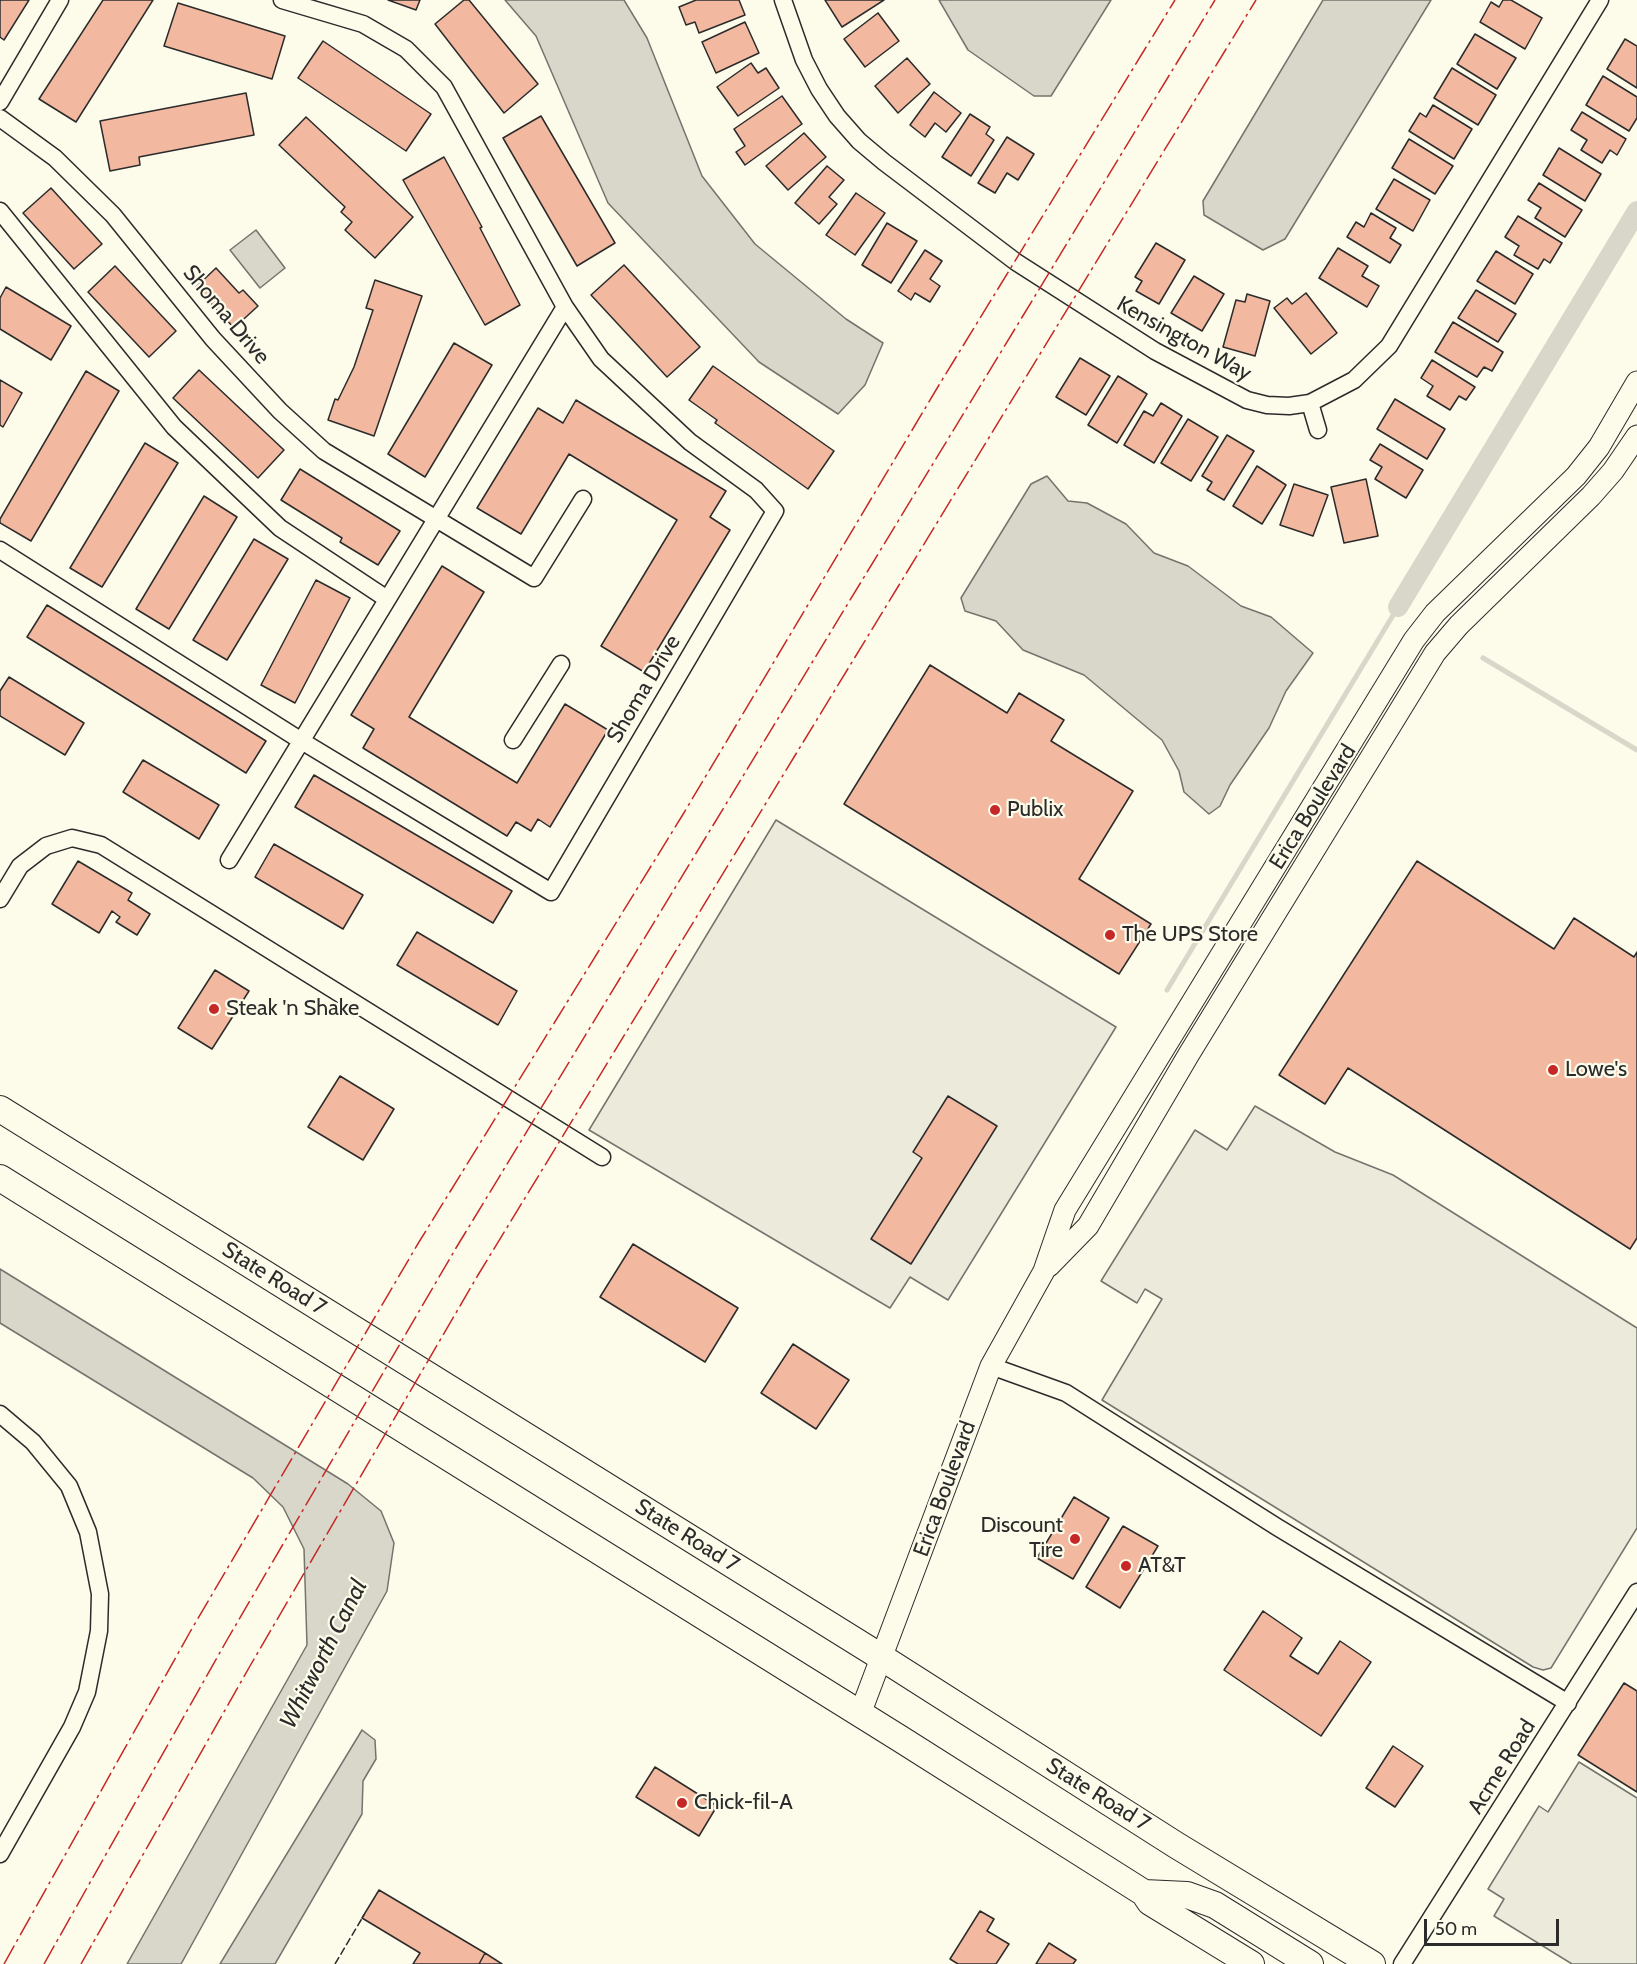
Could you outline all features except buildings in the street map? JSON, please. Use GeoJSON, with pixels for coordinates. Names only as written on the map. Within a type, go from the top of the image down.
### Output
{"type":"FeatureCollection","features":[{"type":"Feature","properties":{"kind":"main road","name":"State Road 7"},"geometry":{"type":"LineString","coordinates":[[0,1109],[881,1657],[1166,1839],[1372,1964]]}},
{"type":"Feature","properties":{"kind":"main road"},"geometry":{"type":"LineString","coordinates":[[0,1178],[860,1714],[1144,1893],[1150,1902],[1251,1964]]}},
{"type":"Feature","properties":{"kind":"main road"},"geometry":{"type":"LineString","coordinates":[[1144,1893],[1187,1894],[1215,1905],[1310,1964]]}},
{"type":"Feature","properties":{"kind":"street"},"geometry":{"type":"LineString","coordinates":[[0,102],[60,0]]}},
{"type":"Feature","properties":{"kind":"street","name":"Shoma Drive"},"geometry":{"type":"LineString","coordinates":[[0,550],[300,740],[551,892],[775,512],[756,490],[690,442],[601,359],[565,307],[444,87],[406,49],[363,24],[307,5],[282,0]]}},
{"type":"Feature","properties":{"kind":"street","name":"Kensington Way"},"geometry":{"type":"LineString","coordinates":[[783,0],[804,60],[837,116],[859,141],[949,214],[1084,308],[1227,392],[1267,405],[1310,403],[1354,380],[1389,346],[1600,0]]}},
{"type":"Feature","properties":{"kind":"street","name":"Shoma Drive"},"geometry":{"type":"LineString","coordinates":[[0,118],[55,158],[113,215],[213,339],[280,411],[324,451],[534,578],[583,499]]}},
{"type":"Feature","properties":{"kind":"street"},"geometry":{"type":"LineString","coordinates":[[0,211],[174,427],[280,528],[387,599]]}},
{"type":"Feature","properties":{"kind":"street"},"geometry":{"type":"LineString","coordinates":[[229,860],[565,307]]}},
{"type":"Feature","properties":{"kind":"street","name":"Erica Boulevard"},"geometry":{"type":"LineString","coordinates":[[860,1714],[991,1366],[1044,1271],[1065,1210],[1414,640],[1435,613],[1576,476],[1599,447],[1637,382]]}},
{"type":"Feature","properties":{"kind":"street"},"geometry":{"type":"LineString","coordinates":[[1310,403],[1318,430]]}},
{"type":"Feature","properties":{"kind":"street","name":"Erica Boulevard"},"geometry":{"type":"LineString","coordinates":[[1044,1271],[1088,1226],[1195,1045],[1435,653],[1459,625],[1591,496],[1613,471],[1637,436]]}},
{"type":"Feature","properties":{"kind":"street"},"geometry":{"type":"LineString","coordinates":[[513,740],[561,664]]}},
{"type":"Feature","properties":{"kind":"street"},"geometry":{"type":"LineString","coordinates":[[0,898],[20,866],[46,846],[72,838],[101,844],[602,1157]]}},
{"type":"Feature","properties":{"kind":"street"},"geometry":{"type":"LineString","coordinates":[[991,1366],[1066,1393],[1277,1527],[1568,1703]]}},
{"type":"Feature","properties":{"kind":"street"},"geometry":{"type":"LineString","coordinates":[[0,1414],[33,1442],[69,1486],[88,1532],[100,1594],[99,1631],[87,1692],[72,1727],[0,1854]]}},
{"type":"Feature","properties":{"kind":"street","name":"Acme Road"},"geometry":{"type":"LineString","coordinates":[[1402,1964],[1637,1592]]}},
{"type":"Feature","properties":{"kind":"shaded area"},"geometry":{"type":"Polygon","coordinates":[[[776,820],[1116,1027],[948,1300],[910,1277],[890,1308],[589,1130],[776,820]]]}},
{"type":"Feature","properties":{"kind":"shaded area"},"geometry":{"type":"Polygon","coordinates":[[[1255,1106],[1335,1152],[1393,1175],[1637,1328],[1637,1528],[1551,1668],[1543,1670],[1533,1667],[1102,1400],[1162,1299],[1145,1289],[1137,1303],[1101,1281],[1195,1130],[1227,1150],[1255,1106]]]}},
{"type":"Feature","properties":{"kind":"shaded area"},"geometry":{"type":"Polygon","coordinates":[[[1579,1762],[1637,1798],[1637,1964],[1572,1964],[1494,1916],[1504,1899],[1488,1889],[1539,1806],[1548,1812],[1579,1762]]]}},
{"type":"Feature","properties":{"kind":"water"},"geometry":{"type":"Polygon","coordinates":[[[505,0],[624,0],[647,38],[702,176],[755,244],[846,319],[883,343],[865,385],[838,414],[759,362],[608,203],[536,36],[505,0]]]}},
{"type":"Feature","properties":{"kind":"water"},"geometry":{"type":"Polygon","coordinates":[[[939,0],[1111,0],[1051,96],[1034,96],[968,50],[939,0]]]}},
{"type":"Feature","properties":{"kind":"water"},"geometry":{"type":"Polygon","coordinates":[[[1323,0],[1431,0],[1285,239],[1263,250],[1204,215],[1203,201],[1323,0]]]}},
{"type":"Feature","properties":{"kind":"water"},"geometry":{"type":"Polygon","coordinates":[[[256,230],[285,268],[260,288],[230,250],[256,230]]]}},
{"type":"Feature","properties":{"kind":"water"},"geometry":{"type":"Polygon","coordinates":[[[1047,476],[1068,501],[1087,503],[1126,524],[1154,553],[1188,566],[1241,606],[1271,617],[1313,653],[1286,691],[1269,728],[1230,785],[1220,806],[1209,814],[1184,792],[1179,771],[1162,740],[1084,675],[1023,650],[996,621],[965,611],[961,598],[1031,484],[1047,476]]]}},
{"type":"Feature","properties":{"kind":"water","name":"Whitworth Canal"},"geometry":{"type":"Polygon","coordinates":[[[0,1269],[348,1484],[381,1511],[394,1543],[387,1591],[181,1964],[127,1964],[307,1645],[304,1549],[283,1507],[253,1478],[0,1323],[0,1269]]]}},
{"type":"Feature","properties":{"kind":"water"},"geometry":{"type":"Polygon","coordinates":[[[362,1730],[375,1740],[376,1759],[363,1781],[362,1814],[275,1964],[220,1964],[362,1730]]]}},
{"type":"Feature","properties":{"kind":"waterway"},"geometry":{"type":"LineString","coordinates":[[1398,607],[1637,211]]}},
{"type":"Feature","properties":{"kind":"waterway"},"geometry":{"type":"LineString","coordinates":[[1167,990],[1398,607]]}},
{"type":"Feature","properties":{"kind":"waterway"},"geometry":{"type":"LineString","coordinates":[[1483,658],[1637,750]]}},
{"type":"Feature","properties":{"kind":"fence"},"geometry":{"type":"LineString","coordinates":[[335,1964],[364,1915]]}},
{"type":"Feature","properties":{"kind":"power"},"geometry":{"type":"LineString","coordinates":[[4,1964],[190,1632],[419,1242],[682,816],[939,385],[1175,0]]}},
{"type":"Feature","properties":{"kind":"power"},"geometry":{"type":"LineString","coordinates":[[44,1964],[227,1640],[456,1248],[1215,0]]}},
{"type":"Feature","properties":{"kind":"power"},"geometry":{"type":"LineString","coordinates":[[81,1964],[250,1666],[478,1275],[1256,0]]}},
{"type":"Feature","properties":{"kind":"place","name":"Publix"},"geometry":{"type":"Point","coordinates":[995,810]}},
{"type":"Feature","properties":{"kind":"place","name":"The UPS Store"},"geometry":{"type":"Point","coordinates":[1110,935]}},
{"type":"Feature","properties":{"kind":"place","name":"Steak 'n Shake"},"geometry":{"type":"Point","coordinates":[214,1009]}},
{"type":"Feature","properties":{"kind":"place","name":"Lowe's"},"geometry":{"type":"Point","coordinates":[1553,1070]}},
{"type":"Feature","properties":{"kind":"place","name":"Discount Tire"},"geometry":{"type":"Point","coordinates":[1075,1539]}},
{"type":"Feature","properties":{"kind":"place","name":"AT&T"},"geometry":{"type":"Point","coordinates":[1126,1566]}},
{"type":"Feature","properties":{"kind":"place","name":"Chick-fil-A"},"geometry":{"type":"Point","coordinates":[682,1803]}}]}
